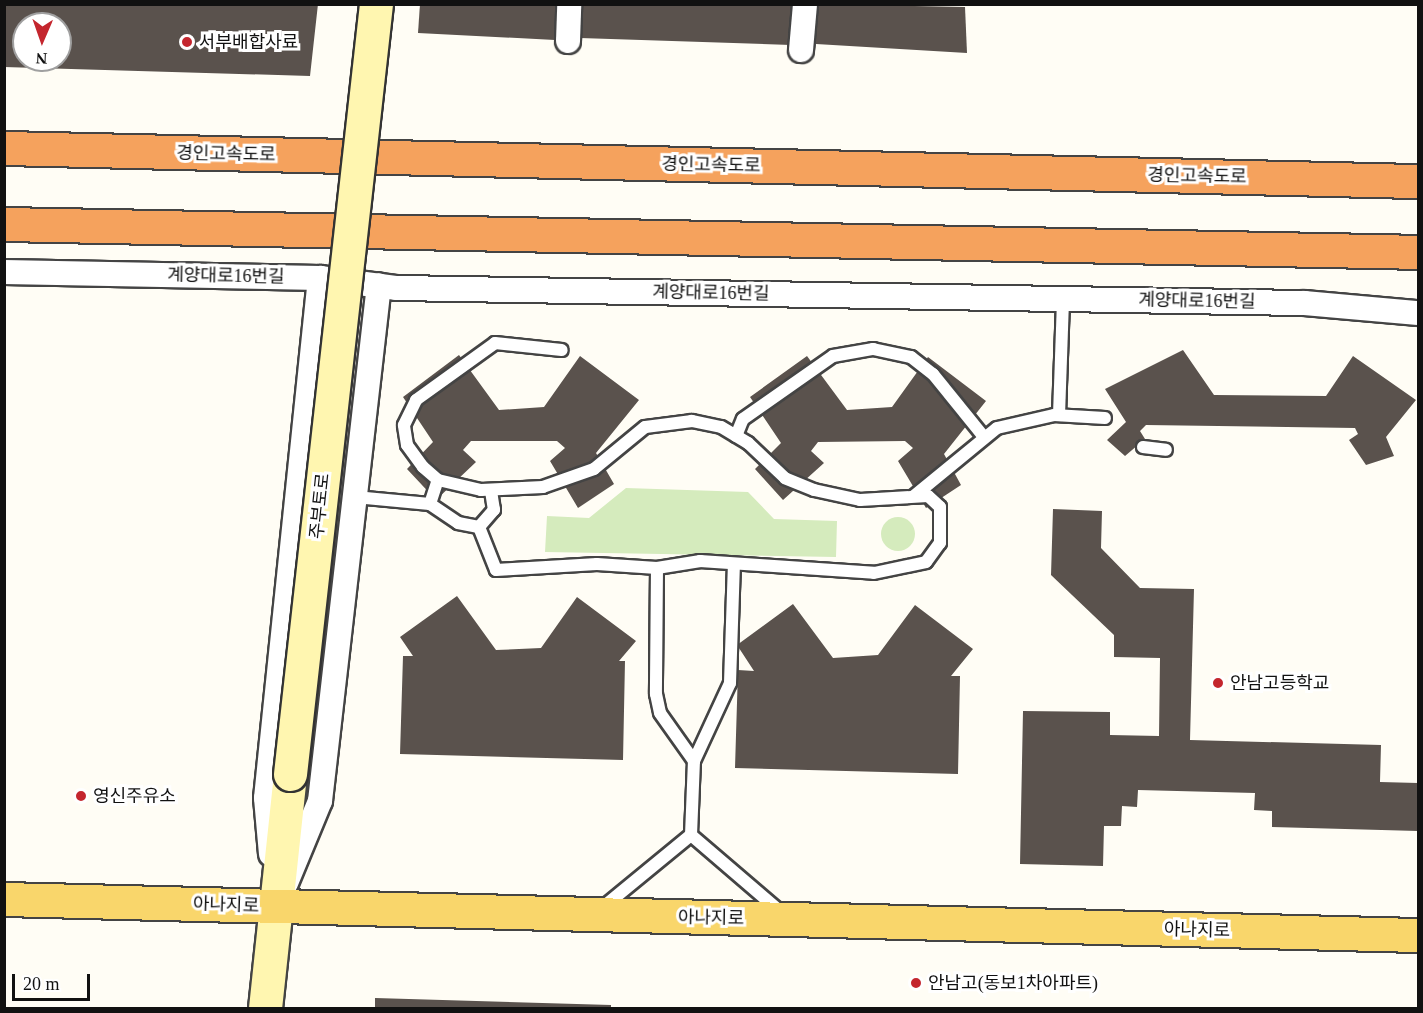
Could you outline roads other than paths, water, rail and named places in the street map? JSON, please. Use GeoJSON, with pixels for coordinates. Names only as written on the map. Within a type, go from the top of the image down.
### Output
{"type":"FeatureCollection","features":[{"type":"Feature","properties":{"kind":"highway","name":"경인고속도로"},"geometry":{"type":"LineString","coordinates":[[4,148],[1419,181]]}},
{"type":"Feature","properties":{"kind":"highway"},"geometry":{"type":"LineString","coordinates":[[4,224],[1419,252]]}},
{"type":"Feature","properties":{"kind":"main road","name":"주부토로"},"geometry":{"type":"LineString","coordinates":[[265,1008],[376,4]]}},
{"type":"Feature","properties":{"kind":"main road","name":"아나지로"},"geometry":{"type":"LineString","coordinates":[[4,899],[1419,935]]}},
{"type":"Feature","properties":{"kind":"street"},"geometry":{"type":"LineString","coordinates":[[568,41],[569,4]]}},
{"type":"Feature","properties":{"kind":"street"},"geometry":{"type":"LineString","coordinates":[[801,50],[804,4]]}},
{"type":"Feature","properties":{"kind":"street","name":"계양대로16번길"},"geometry":{"type":"LineString","coordinates":[[4,272],[320,278],[379,285],[1305,303],[1419,313]]}},
{"type":"Feature","properties":{"kind":"street"},"geometry":{"type":"LineString","coordinates":[[275,907],[266,798],[320,278]]}},
{"type":"Feature","properties":{"kind":"street"},"geometry":{"type":"LineString","coordinates":[[275,907],[321,801],[379,285]]}},
{"type":"Feature","properties":{"kind":"street"},"geometry":{"type":"LineString","coordinates":[[314,334],[343,313],[359,319],[373,339]]}},
{"type":"Feature","properties":{"kind":"lane"},"geometry":{"type":"LineString","coordinates":[[1059,415],[1062,299]]}},
{"type":"Feature","properties":{"kind":"lane"},"geometry":{"type":"LineString","coordinates":[[479,527],[496,570],[597,564],[657,568],[700,561],[874,573],[926,562],[940,543],[940,507],[928,496],[910,499],[860,500],[814,490],[785,478],[736,436],[692,421],[666,422],[630,436],[581,476],[543,487],[491,490],[438,480],[407,445],[404,425],[416,400],[495,343],[562,350]]}},
{"type":"Feature","properties":{"kind":"lane"},"geometry":{"type":"LineString","coordinates":[[736,436],[743,419],[833,356],[873,350],[911,357],[933,374],[984,437]]}},
{"type":"Feature","properties":{"kind":"lane"},"geometry":{"type":"LineString","coordinates":[[910,499],[984,437],[1023,419],[1059,415],[1105,418]]}},
{"type":"Feature","properties":{"kind":"lane"},"geometry":{"type":"LineString","coordinates":[[1143,447],[1166,450]]}},
{"type":"Feature","properties":{"kind":"lane"},"geometry":{"type":"LineString","coordinates":[[430,504],[438,480]]}},
{"type":"Feature","properties":{"kind":"lane"},"geometry":{"type":"LineString","coordinates":[[479,527],[494,510],[491,490]]}},
{"type":"Feature","properties":{"kind":"lane"},"geometry":{"type":"LineString","coordinates":[[355,497],[430,504],[458,522],[479,527]]}},
{"type":"Feature","properties":{"kind":"lane"},"geometry":{"type":"LineString","coordinates":[[594,915],[691,835],[694,761],[730,683],[734,564]]}},
{"type":"Feature","properties":{"kind":"lane"},"geometry":{"type":"LineString","coordinates":[[657,568],[656,694],[660,713],[694,761]]}},
{"type":"Feature","properties":{"kind":"lane"},"geometry":{"type":"LineString","coordinates":[[691,835],[790,920]]}},
{"type":"Feature","properties":{"kind":"place","name":"서부배합사료"},"geometry":{"type":"Point","coordinates":[187,42]}},
{"type":"Feature","properties":{"kind":"place","name":"안남고등학교"},"geometry":{"type":"Point","coordinates":[1218,683]}},
{"type":"Feature","properties":{"kind":"place","name":"영신주유소"},"geometry":{"type":"Point","coordinates":[81,796]}},
{"type":"Feature","properties":{"kind":"place","name":"안남고(동보1차아파트)"},"geometry":{"type":"Point","coordinates":[916,983]}}]}
